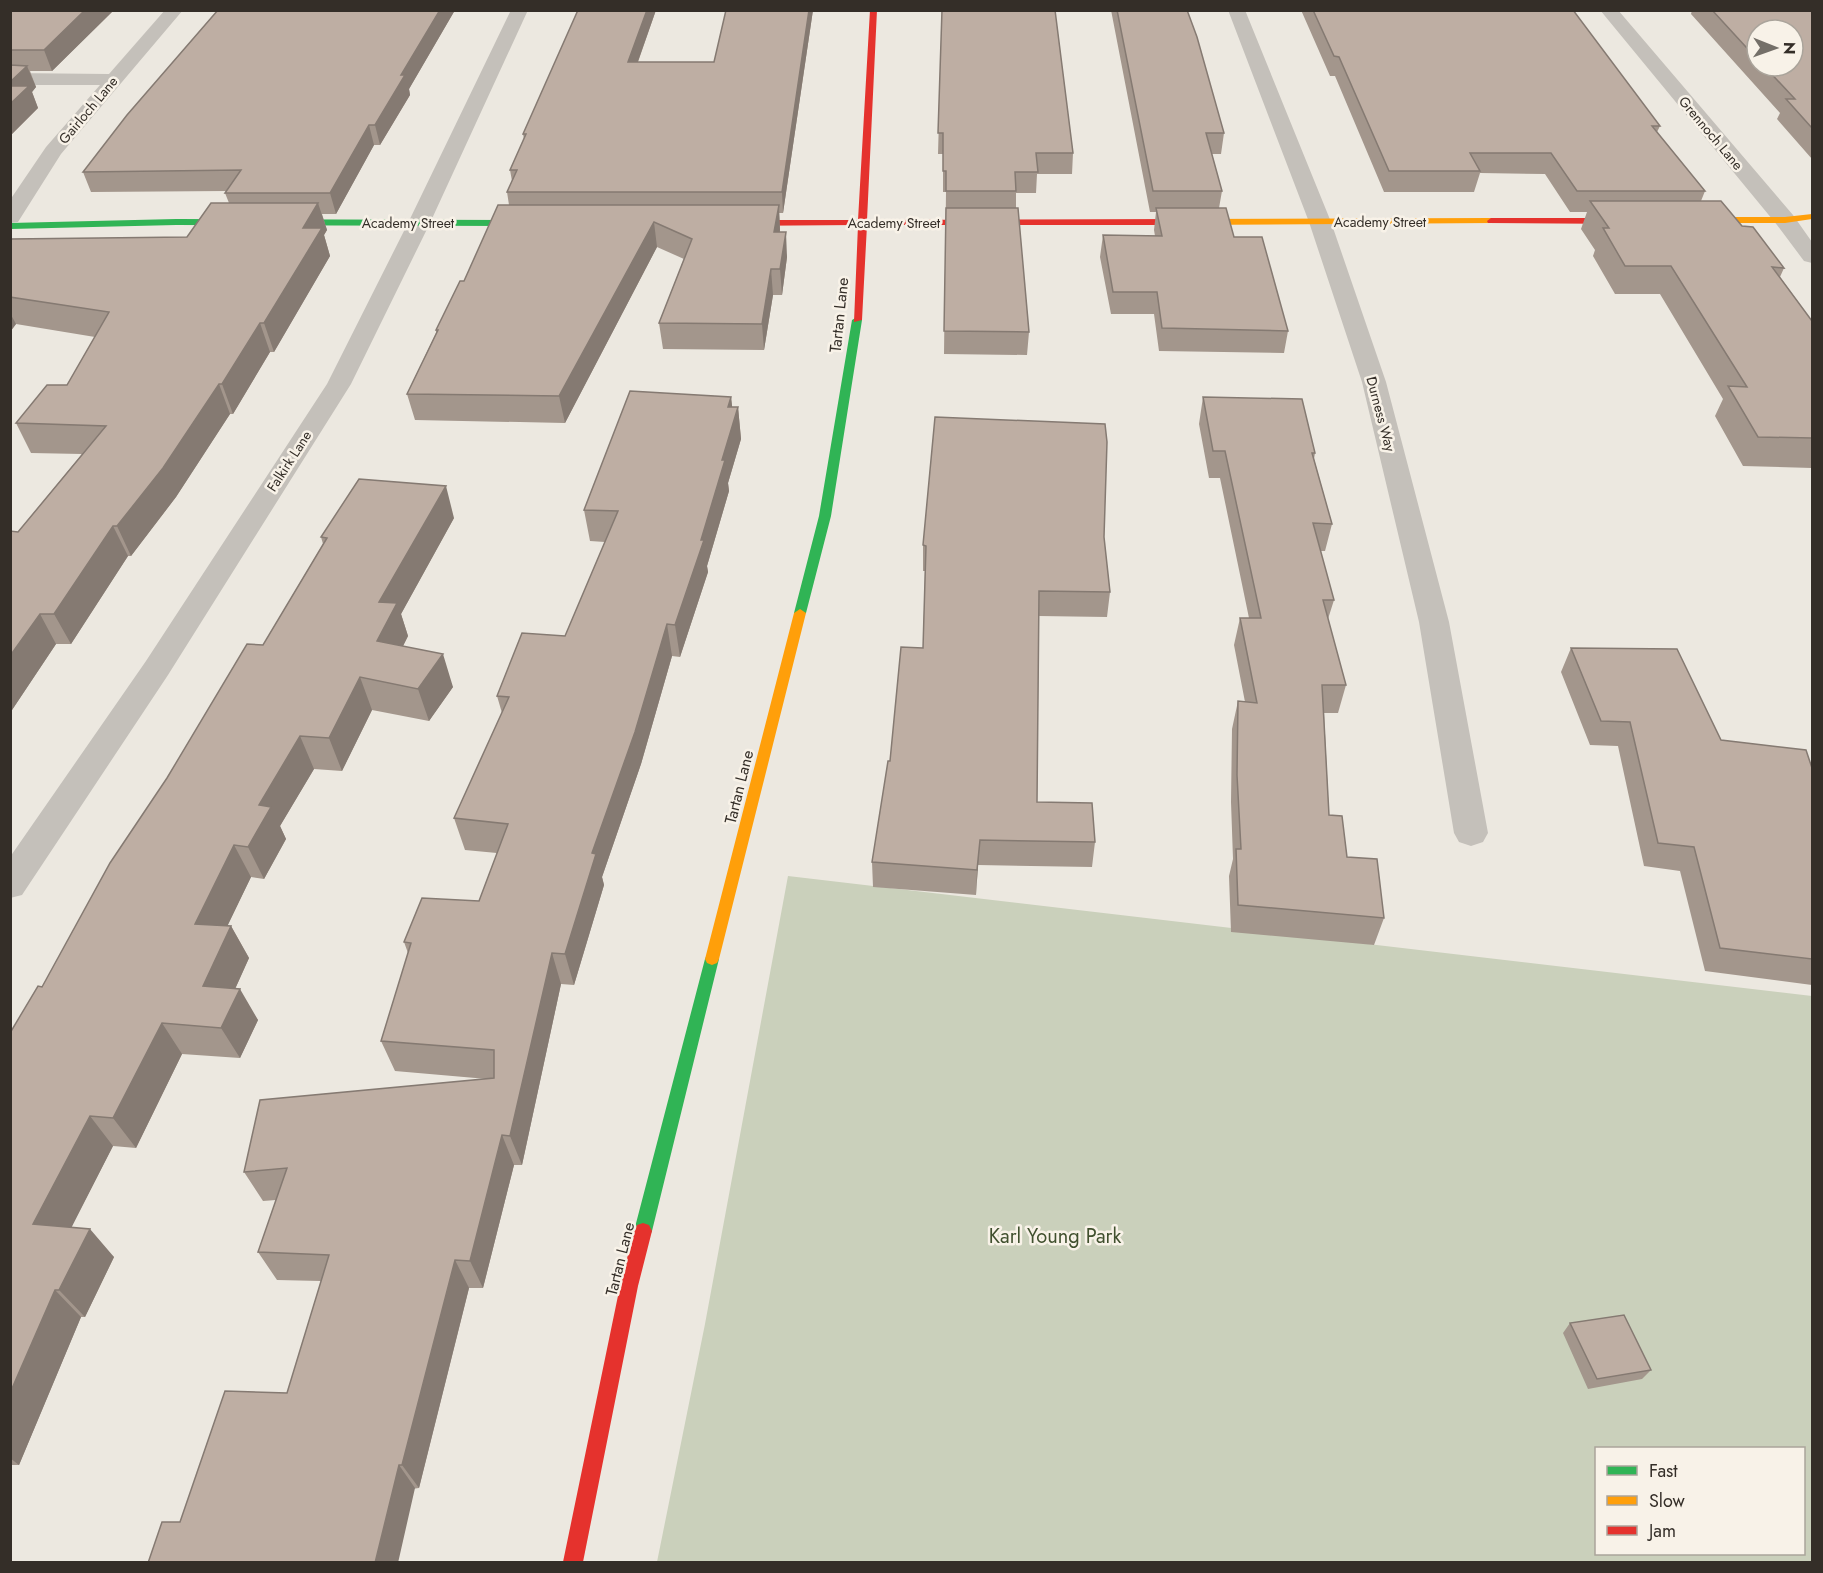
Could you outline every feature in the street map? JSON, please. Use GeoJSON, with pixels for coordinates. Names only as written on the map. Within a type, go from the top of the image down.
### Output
{"type":"FeatureCollection","features":[{"type":"Feature","properties":{"kind":"street","name":"Gairloch Lane"},"geometry":{"type":"LineString","coordinates":[[10,217],[53,151],[175,10]]}},
{"type":"Feature","properties":{"kind":"street","name":"Falkirk Lane"},"geometry":{"type":"LineString","coordinates":[[10,885],[157,668],[339,384],[419,223],[520,10]]}},
{"type":"Feature","properties":{"kind":"street","name":"Tartan Lane"},"geometry":{"type":"LineString","coordinates":[[573,1563],[629,1286],[825,516],[856,330],[874,10]]}},
{"type":"Feature","properties":{"kind":"street","name":"Durness Way"},"geometry":{"type":"LineString","coordinates":[[1236,10],[1320,222],[1374,382],[1434,622],[1471,833]]}},
{"type":"Feature","properties":{"kind":"street","name":"Grennoch Lane"},"geometry":{"type":"LineString","coordinates":[[1608,10],[1785,220],[1812,256]]}},
{"type":"Feature","properties":{"kind":"street"},"geometry":{"type":"LineString","coordinates":[[10,79],[113,80]]}},
{"type":"Feature","properties":{"kind":"street"},"geometry":{"type":"LineString","coordinates":[[1678,220],[1785,220],[1812,217]]}},
{"type":"Feature","properties":{"kind":"street","name":"Academy Street"},"geometry":{"type":"LineString","coordinates":[[719,223],[1642,221]]}},
{"type":"Feature","properties":{"kind":"street","name":"Academy Street"},"geometry":{"type":"LineString","coordinates":[[10,226],[176,222],[551,223]]}},
{"type":"Feature","properties":{"kind":"green space","name":"Karl Young Park"},"geometry":{"type":"Polygon","coordinates":[[[788,876],[1812,996],[1812,1562],[657,1562],[705,1324],[788,876]]]}},
{"type":"Feature","properties":{"kind":"building"},"geometry":{"type":"Polygon","coordinates":[[[10,10],[85,10],[44,50],[10,50],[10,10]]]}},
{"type":"Feature","properties":{"kind":"building"},"geometry":{"type":"Polygon","coordinates":[[[218,10],[440,10],[401,75],[405,75],[375,125],[369,125],[330,193],[225,193],[241,170],[83,172],[127,115],[218,10]]]}},
{"type":"Feature","properties":{"kind":"building"},"geometry":{"type":"Polygon","coordinates":[[[578,10],[647,10],[628,62],[714,62],[726,10],[809,10],[782,192],[507,192],[517,170],[510,170],[526,134],[523,134],[578,10]]]}},
{"type":"Feature","properties":{"kind":"building"},"geometry":{"type":"Polygon","coordinates":[[[942,10],[1055,10],[1073,153],[1036,153],[1038,172],[1015,172],[1016,191],[946,191],[946,171],[943,171],[943,133],[938,133],[942,10]]]}},
{"type":"Feature","properties":{"kind":"building"},"geometry":{"type":"Polygon","coordinates":[[[1117,10],[1187,10],[1224,133],[1206,133],[1222,191],[1153,191],[1117,10]]]}},
{"type":"Feature","properties":{"kind":"building"},"geometry":{"type":"Polygon","coordinates":[[[1313,10],[1573,10],[1660,126],[1652,126],[1705,191],[1577,191],[1551,153],[1470,153],[1480,171],[1389,171],[1339,57],[1334,56],[1313,10]]]}},
{"type":"Feature","properties":{"kind":"building"},"geometry":{"type":"Polygon","coordinates":[[[1712,10],[1812,10],[1812,128],[1786,99],[1795,99],[1775,78],[1805,78],[1805,18],[1745,18],[1745,46],[1712,10]]]}},
{"type":"Feature","properties":{"kind":"building"},"geometry":{"type":"Polygon","coordinates":[[[10,65],[27,66],[10,82],[10,65]]]}},
{"type":"Feature","properties":{"kind":"building"},"geometry":{"type":"Polygon","coordinates":[[[10,86],[29,86],[10,104],[10,86]]]}},
{"type":"Feature","properties":{"kind":"building"},"geometry":{"type":"Polygon","coordinates":[[[1590,201],[1721,201],[1742,226],[1753,227],[1784,268],[1772,267],[1812,321],[1812,438],[1758,437],[1728,386],[1747,387],[1671,266],[1625,266],[1603,228],[1609,228],[1590,201]]]}},
{"type":"Feature","properties":{"kind":"building"},"geometry":{"type":"Polygon","coordinates":[[[211,203],[318,203],[303,228],[322,228],[264,323],[260,323],[222,384],[219,384],[163,468],[117,526],[113,526],[54,614],[40,614],[10,656],[10,531],[18,532],[106,426],[16,423],[47,385],[67,385],[109,312],[10,297],[10,239],[187,237],[211,203]]]}},
{"type":"Feature","properties":{"kind":"building"},"geometry":{"type":"Polygon","coordinates":[[[498,205],[779,205],[774,232],[786,232],[780,269],[771,269],[762,324],[659,323],[692,239],[654,222],[559,396],[407,394],[460,281],[464,281],[498,205]]]}},
{"type":"Feature","properties":{"kind":"building"},"geometry":{"type":"Polygon","coordinates":[[[946,208],[1018,208],[1029,332],[944,331],[946,208]]]}},
{"type":"Feature","properties":{"kind":"building"},"geometry":{"type":"Polygon","coordinates":[[[1156,208],[1226,208],[1234,237],[1262,237],[1288,331],[1162,328],[1157,292],[1113,292],[1103,235],[1162,236],[1156,208]]]}},
{"type":"Feature","properties":{"kind":"building"},"geometry":{"type":"Polygon","coordinates":[[[630,391],[731,397],[728,407],[738,407],[701,540],[704,540],[675,625],[667,624],[635,732],[592,853],[596,854],[565,954],[552,953],[510,1136],[502,1135],[470,1261],[455,1260],[402,1465],[399,1465],[375,1563],[148,1563],[162,1522],[180,1522],[225,1391],[287,1393],[329,1255],[258,1252],[287,1168],[244,1172],[260,1100],[494,1078],[494,1050],[381,1041],[411,943],[404,942],[422,898],[479,901],[508,824],[454,818],[509,697],[497,696],[522,633],[565,636],[618,511],[584,510],[630,391]]]}},
{"type":"Feature","properties":{"kind":"building"},"geometry":{"type":"Polygon","coordinates":[[[1203,397],[1302,399],[1315,453],[1312,453],[1332,524],[1313,523],[1334,600],[1323,600],[1346,685],[1322,685],[1329,815],[1342,816],[1347,857],[1377,859],[1384,918],[1238,905],[1236,849],[1241,849],[1237,775],[1238,701],[1257,703],[1240,618],[1261,618],[1225,451],[1213,451],[1203,397]]]}},
{"type":"Feature","properties":{"kind":"building"},"geometry":{"type":"Polygon","coordinates":[[[935,417],[1105,424],[1107,442],[1104,537],[1110,592],[1039,591],[1037,802],[1092,803],[1095,842],[980,840],[977,870],[872,862],[888,761],[890,761],[901,647],[923,648],[926,546],[923,545],[935,417]]]}},
{"type":"Feature","properties":{"kind":"building"},"geometry":{"type":"Polygon","coordinates":[[[359,479],[446,486],[379,602],[397,603],[377,641],[443,654],[418,689],[360,677],[329,738],[300,736],[259,805],[271,807],[248,847],[234,845],[195,924],[231,926],[203,986],[240,989],[221,1028],[162,1023],[113,1118],[90,1116],[33,1224],[90,1229],[59,1290],[55,1290],[10,1393],[10,1033],[38,986],[42,987],[110,863],[167,778],[247,644],[263,645],[327,538],[321,537],[359,479]]]}},
{"type":"Feature","properties":{"kind":"building"},"geometry":{"type":"Polygon","coordinates":[[[1571,648],[1677,649],[1721,740],[1806,750],[1812,768],[1812,959],[1720,948],[1694,847],[1658,843],[1630,722],[1601,721],[1571,648]]]}},
{"type":"Feature","properties":{"kind":"building"},"geometry":{"type":"Polygon","coordinates":[[[1624,1315],[1651,1370],[1597,1379],[1570,1323],[1624,1315]]]}},
{"type":"Feature","properties":{"kind":"traffic: fast"},"geometry":{"type":"LineString","coordinates":[[10,226],[176,222],[536,223]]}},
{"type":"Feature","properties":{"kind":"traffic: fast"},"geometry":{"type":"LineString","coordinates":[[800,613],[825,516],[857,320]]}},
{"type":"Feature","properties":{"kind":"traffic: fast"},"geometry":{"type":"LineString","coordinates":[[643,1231],[712,959]]}},
{"type":"Feature","properties":{"kind":"traffic: slow"},"geometry":{"type":"LineString","coordinates":[[1691,220],[1785,220],[1812,217]]}},
{"type":"Feature","properties":{"kind":"traffic: slow"},"geometry":{"type":"LineString","coordinates":[[1184,222],[1491,221]]}},
{"type":"Feature","properties":{"kind":"traffic: slow"},"geometry":{"type":"LineString","coordinates":[[712,959],[800,613]]}},
{"type":"Feature","properties":{"kind":"traffic: jam"},"geometry":{"type":"LineString","coordinates":[[857,320],[874,10]]}},
{"type":"Feature","properties":{"kind":"traffic: jam"},"geometry":{"type":"LineString","coordinates":[[1491,221],[1628,221]]}},
{"type":"Feature","properties":{"kind":"traffic: jam"},"geometry":{"type":"LineString","coordinates":[[734,223],[1184,222]]}},
{"type":"Feature","properties":{"kind":"traffic: jam"},"geometry":{"type":"LineString","coordinates":[[573,1562],[629,1286],[643,1231]]}}]}
